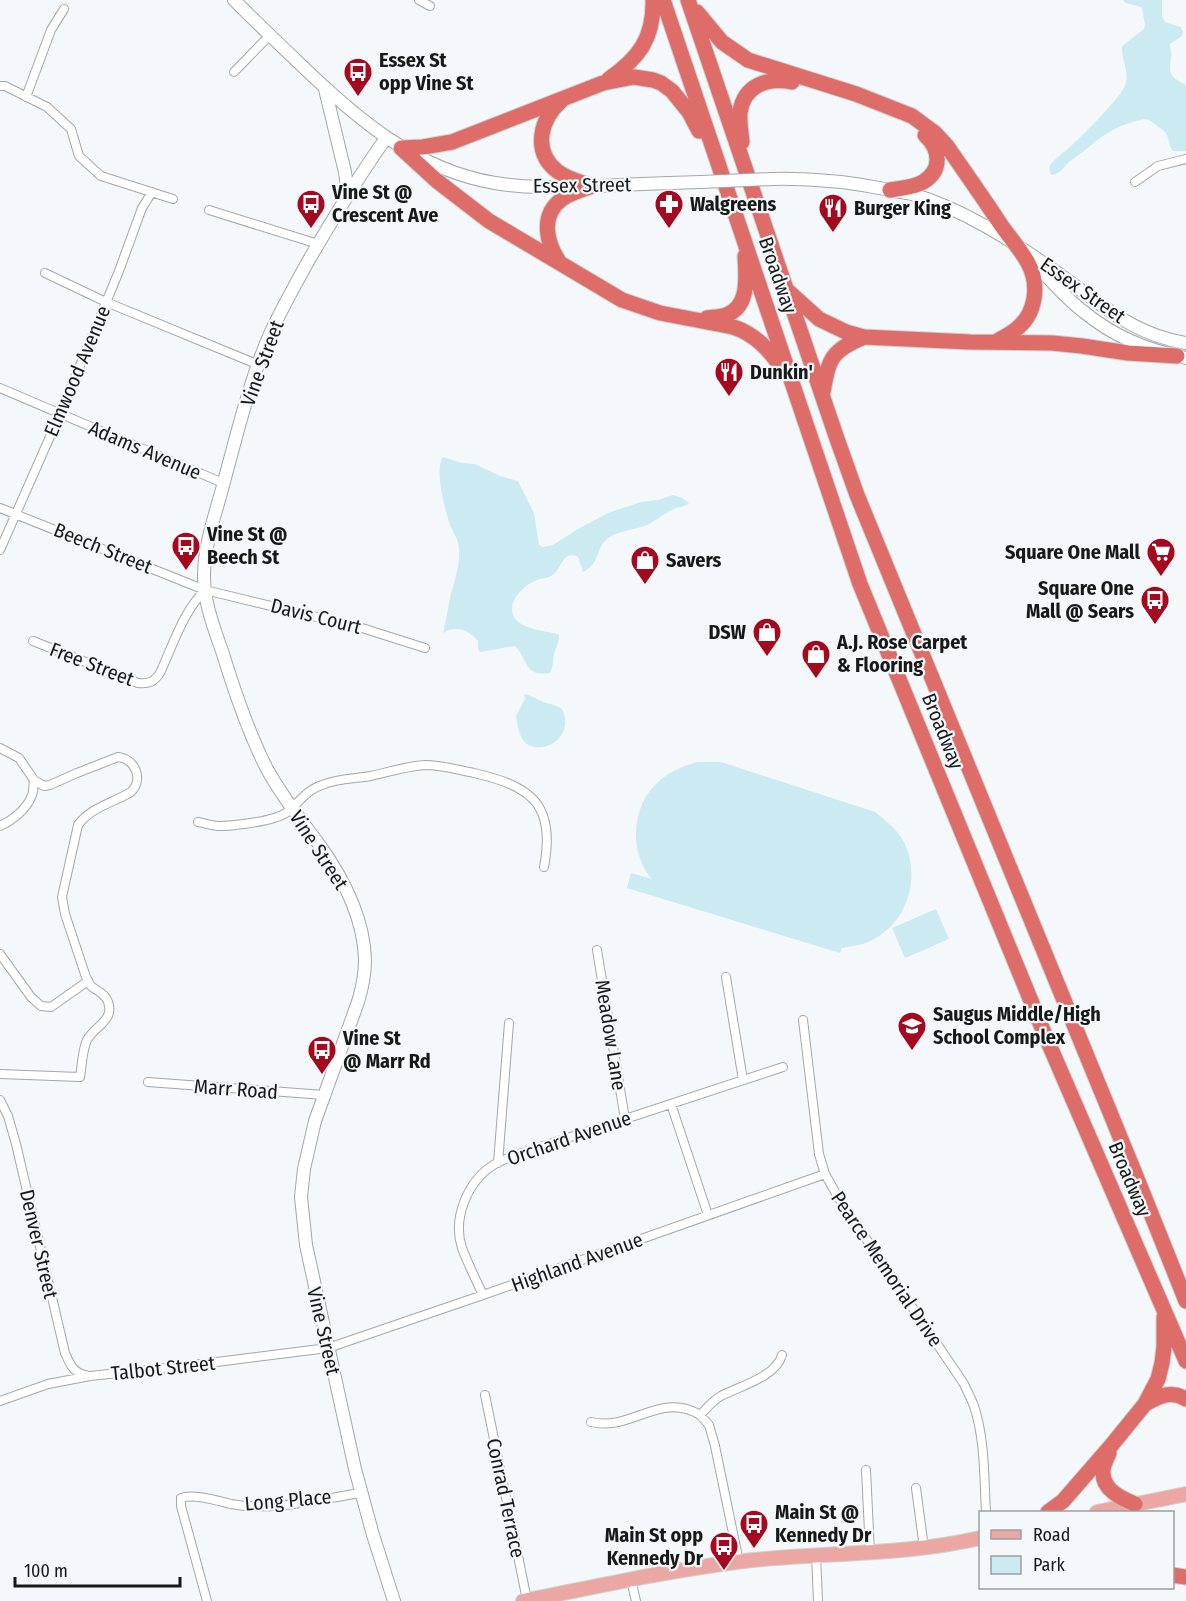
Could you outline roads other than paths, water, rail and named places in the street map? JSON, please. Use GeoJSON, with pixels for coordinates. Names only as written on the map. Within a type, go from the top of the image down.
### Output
{"type":"FeatureCollection","features":[{"type":"Feature","properties":{"kind":"highway"},"geometry":{"type":"LineString","coordinates":[[401,148],[452,142],[603,82],[626,67],[642,49],[651,27],[653,0]]}},
{"type":"Feature","properties":{"kind":"highway","name":"Broadway"},"geometry":{"type":"LineString","coordinates":[[663,0],[866,599],[1045,1035],[1186,1361]]}},
{"type":"Feature","properties":{"kind":"highway"},"geometry":{"type":"LineString","coordinates":[[688,0],[722,42],[748,60],[890,106],[912,116],[935,133],[947,146],[1016,244],[1033,276],[1034,300],[1031,311],[1016,330],[995,342]]}},
{"type":"Feature","properties":{"kind":"highway","name":"Broadway"},"geometry":{"type":"LineString","coordinates":[[688,0],[857,495],[1185,1297]]}},
{"type":"Feature","properties":{"kind":"highway"},"geometry":{"type":"LineString","coordinates":[[603,82],[640,77],[661,83],[672,91],[689,112],[721,172]]}},
{"type":"Feature","properties":{"kind":"highway"},"geometry":{"type":"LineString","coordinates":[[745,168],[740,117],[743,101],[751,89],[759,84],[773,80],[784,81],[851,100],[910,121],[933,142],[937,161],[929,177],[914,186],[890,190]]}},
{"type":"Feature","properties":{"kind":"highway"},"geometry":{"type":"LineString","coordinates":[[564,99],[549,114],[543,127],[544,153],[556,171],[592,186]]}},
{"type":"Feature","properties":{"kind":"highway"},"geometry":{"type":"LineString","coordinates":[[401,148],[472,209],[629,303],[660,313],[733,327],[748,333],[764,345],[793,383]]}},
{"type":"Feature","properties":{"kind":"highway"},"geometry":{"type":"LineString","coordinates":[[560,263],[547,235],[550,217],[561,200],[592,186]]}},
{"type":"Feature","properties":{"kind":"highway"},"geometry":{"type":"LineString","coordinates":[[698,320],[727,315],[741,302],[746,283],[743,235]]}},
{"type":"Feature","properties":{"kind":"highway"},"geometry":{"type":"LineString","coordinates":[[786,290],[819,319],[846,332],[864,337],[1069,344],[1128,353],[1181,357]]}},
{"type":"Feature","properties":{"kind":"highway"},"geometry":{"type":"LineString","coordinates":[[822,396],[826,372],[832,358],[842,347],[864,337]]}},
{"type":"Feature","properties":{"kind":"highway"},"geometry":{"type":"LineString","coordinates":[[1049,1511],[1063,1501],[1145,1404],[1158,1378],[1162,1363],[1164,1309]]}},
{"type":"Feature","properties":{"kind":"highway"},"geometry":{"type":"LineString","coordinates":[[1145,1404],[1159,1395],[1178,1394],[1186,1399]]}},
{"type":"Feature","properties":{"kind":"highway"},"geometry":{"type":"LineString","coordinates":[[1110,1447],[1103,1471],[1105,1482],[1112,1492],[1135,1504]]}},
{"type":"Feature","properties":{"kind":"highway"},"geometry":{"type":"LineString","coordinates":[[1122,1511],[1135,1504]]}},
{"type":"Feature","properties":{"kind":"main road"},"geometry":{"type":"LineString","coordinates":[[1102,1511],[1186,1494]]}},
{"type":"Feature","properties":{"kind":"main road"},"geometry":{"type":"LineString","coordinates":[[525,1600],[739,1562],[924,1548],[979,1538]]}},
{"type":"Feature","properties":{"kind":"street","name":"Essex Street"},"geometry":{"type":"LineString","coordinates":[[234,0],[325,89],[366,123],[401,148],[440,168],[481,180],[520,186],[592,186],[772,179],[831,180],[911,194],[954,210],[1016,244],[1126,322],[1162,338],[1186,343]]}},
{"type":"Feature","properties":{"kind":"street"},"geometry":{"type":"LineString","coordinates":[[419,0],[430,6]]}},
{"type":"Feature","properties":{"kind":"street"},"geometry":{"type":"LineString","coordinates":[[26,97],[51,30],[64,9]]}},
{"type":"Feature","properties":{"kind":"street"},"geometry":{"type":"LineString","coordinates":[[234,72],[270,35]]}},
{"type":"Feature","properties":{"kind":"street"},"geometry":{"type":"LineString","coordinates":[[0,86],[5,86],[47,107],[71,129],[79,156],[100,176],[173,199]]}},
{"type":"Feature","properties":{"kind":"street"},"geometry":{"type":"LineString","coordinates":[[325,89],[345,172],[348,195]]}},
{"type":"Feature","properties":{"kind":"street","name":"Vine Street"},"geometry":{"type":"LineString","coordinates":[[386,138],[318,244],[277,319],[246,403],[210,535],[205,561],[205,590],[212,620],[240,705],[267,768],[343,882],[354,908],[364,950],[364,975],[358,1002],[324,1095],[308,1150],[301,1197],[306,1245],[361,1492],[394,1601]]}},
{"type":"Feature","properties":{"kind":"street"},"geometry":{"type":"LineString","coordinates":[[1135,182],[1158,166],[1186,159]]}},
{"type":"Feature","properties":{"kind":"street","name":"Elmwood Avenue"},"geometry":{"type":"LineString","coordinates":[[0,550],[60,414],[119,271],[142,208],[152,192]]}},
{"type":"Feature","properties":{"kind":"street"},"geometry":{"type":"LineString","coordinates":[[209,210],[318,244]]}},
{"type":"Feature","properties":{"kind":"street","name":"Essex Street"},"geometry":{"type":"LineString","coordinates":[[1016,244],[1084,313],[1146,347],[1181,357]]}},
{"type":"Feature","properties":{"kind":"street"},"geometry":{"type":"LineString","coordinates":[[45,273],[106,302],[259,365]]}},
{"type":"Feature","properties":{"kind":"street","name":"Adams Avenue"},"geometry":{"type":"LineString","coordinates":[[0,388],[224,483]]}},
{"type":"Feature","properties":{"kind":"street","name":"Beech Street"},"geometry":{"type":"LineString","coordinates":[[0,508],[205,590]]}},
{"type":"Feature","properties":{"kind":"street","name":"Free Street"},"geometry":{"type":"LineString","coordinates":[[33,641],[138,683],[147,684],[160,674],[195,599],[205,590]]}},
{"type":"Feature","properties":{"kind":"street","name":"Davis Court"},"geometry":{"type":"LineString","coordinates":[[205,590],[362,628],[425,648]]}},
{"type":"Feature","properties":{"kind":"street"},"geometry":{"type":"LineString","coordinates":[[0,748],[19,758],[39,784],[50,785],[118,757],[131,762],[138,779],[137,786],[131,792],[91,812],[78,825],[63,887],[63,906],[88,981],[105,996],[110,1011],[109,1017],[87,1040],[80,1077],[0,1074]]}},
{"type":"Feature","properties":{"kind":"street"},"geometry":{"type":"LineString","coordinates":[[198,822],[220,826],[275,818],[293,809],[303,796],[322,784],[422,765],[444,766],[511,783],[535,800],[541,810],[545,826],[547,842],[544,867]]}},
{"type":"Feature","properties":{"kind":"street"},"geometry":{"type":"LineString","coordinates":[[0,826],[14,818],[24,808],[32,796],[34,780]]}},
{"type":"Feature","properties":{"kind":"street","name":"Meadow Lane"},"geometry":{"type":"LineString","coordinates":[[597,950],[625,1119]]}},
{"type":"Feature","properties":{"kind":"street"},"geometry":{"type":"LineString","coordinates":[[0,954],[31,997],[41,1006],[51,1007],[88,981]]}},
{"type":"Feature","properties":{"kind":"street"},"geometry":{"type":"LineString","coordinates":[[726,977],[742,1080]]}},
{"type":"Feature","properties":{"kind":"street","name":"Pearce Memorial Drive"},"geometry":{"type":"LineString","coordinates":[[803,1020],[819,1154],[825,1174],[849,1214],[964,1384],[974,1405],[980,1429],[986,1511]]}},
{"type":"Feature","properties":{"kind":"street"},"geometry":{"type":"LineString","coordinates":[[498,1163],[509,1023]]}},
{"type":"Feature","properties":{"kind":"street","name":"Orchard Avenue"},"geometry":{"type":"LineString","coordinates":[[483,1295],[462,1247],[460,1220],[467,1193],[485,1172],[498,1163],[525,1152],[783,1067]]}},
{"type":"Feature","properties":{"kind":"street","name":"Marr Road"},"geometry":{"type":"LineString","coordinates":[[147,1082],[324,1095]]}},
{"type":"Feature","properties":{"kind":"street","name":"Denver Street"},"geometry":{"type":"LineString","coordinates":[[0,1100],[8,1116],[16,1144],[65,1353],[73,1370],[90,1376]]}},
{"type":"Feature","properties":{"kind":"street"},"geometry":{"type":"LineString","coordinates":[[671,1104],[708,1215]]}},
{"type":"Feature","properties":{"kind":"street","name":"Highland Avenue"},"geometry":{"type":"LineString","coordinates":[[328,1348],[825,1174]]}},
{"type":"Feature","properties":{"kind":"street","name":"Talbot Street"},"geometry":{"type":"LineString","coordinates":[[0,1401],[48,1384],[90,1376],[328,1348]]}},
{"type":"Feature","properties":{"kind":"street"},"geometry":{"type":"LineString","coordinates":[[700,1415],[719,1397],[762,1377],[776,1365],[782,1355]]}},
{"type":"Feature","properties":{"kind":"street","name":"Conrad Terrace"},"geometry":{"type":"LineString","coordinates":[[485,1395],[525,1600]]}},
{"type":"Feature","properties":{"kind":"street"},"geometry":{"type":"LineString","coordinates":[[591,1422],[611,1424],[670,1407],[689,1410],[700,1415],[709,1425],[715,1446],[739,1562]]}},
{"type":"Feature","properties":{"kind":"street"},"geometry":{"type":"LineString","coordinates":[[866,1470],[870,1552]]}},
{"type":"Feature","properties":{"kind":"street"},"geometry":{"type":"LineString","coordinates":[[916,1488],[924,1548]]}},
{"type":"Feature","properties":{"kind":"street","name":"Long Place"},"geometry":{"type":"LineString","coordinates":[[207,1601],[180,1498],[185,1496],[250,1507],[296,1504],[361,1492]]}},
{"type":"Feature","properties":{"kind":"street"},"geometry":{"type":"LineString","coordinates":[[816,1555],[818,1601]]}},
{"type":"Feature","properties":{"kind":"street"},"geometry":{"type":"LineString","coordinates":[[631,1580],[636,1601]]}},
{"type":"Feature","properties":{"kind":"place","name":"Essex St opp Vine St"},"geometry":{"type":"Point","coordinates":[358,98]}},
{"type":"Feature","properties":{"kind":"place","name":"Vine St @ Crescent Ave"},"geometry":{"type":"Point","coordinates":[311,230]}},
{"type":"Feature","properties":{"kind":"place","name":"Walgreens"},"geometry":{"type":"Point","coordinates":[669,230]}},
{"type":"Feature","properties":{"kind":"place","name":"Burger King"},"geometry":{"type":"Point","coordinates":[833,234]}},
{"type":"Feature","properties":{"kind":"place","name":"Dunkin'"},"geometry":{"type":"Point","coordinates":[729,398]}},
{"type":"Feature","properties":{"kind":"place","name":"Vine St @ Beech St"},"geometry":{"type":"Point","coordinates":[186,572]}},
{"type":"Feature","properties":{"kind":"place","name":"Square One Mall"},"geometry":{"type":"Point","coordinates":[1161,578]}},
{"type":"Feature","properties":{"kind":"place","name":"Savers"},"geometry":{"type":"Point","coordinates":[645,586]}},
{"type":"Feature","properties":{"kind":"place","name":"Square One Mall @ Sears"},"geometry":{"type":"Point","coordinates":[1155,626]}},
{"type":"Feature","properties":{"kind":"place","name":"DSW"},"geometry":{"type":"Point","coordinates":[767,658]}},
{"type":"Feature","properties":{"kind":"place","name":"A.J. Rose Carpet & Flooring"},"geometry":{"type":"Point","coordinates":[816,680]}},
{"type":"Feature","properties":{"kind":"place","name":"Saugus Middle/High School Complex"},"geometry":{"type":"Point","coordinates":[912,1052]}},
{"type":"Feature","properties":{"kind":"place","name":"Vine St @ Marr Rd"},"geometry":{"type":"Point","coordinates":[322,1076]}},
{"type":"Feature","properties":{"kind":"place","name":"Main St @ Kennedy Dr"},"geometry":{"type":"Point","coordinates":[754,1550]}},
{"type":"Feature","properties":{"kind":"place","name":"Main St opp Kennedy Dr"},"geometry":{"type":"Point","coordinates":[724,1572]}}]}
